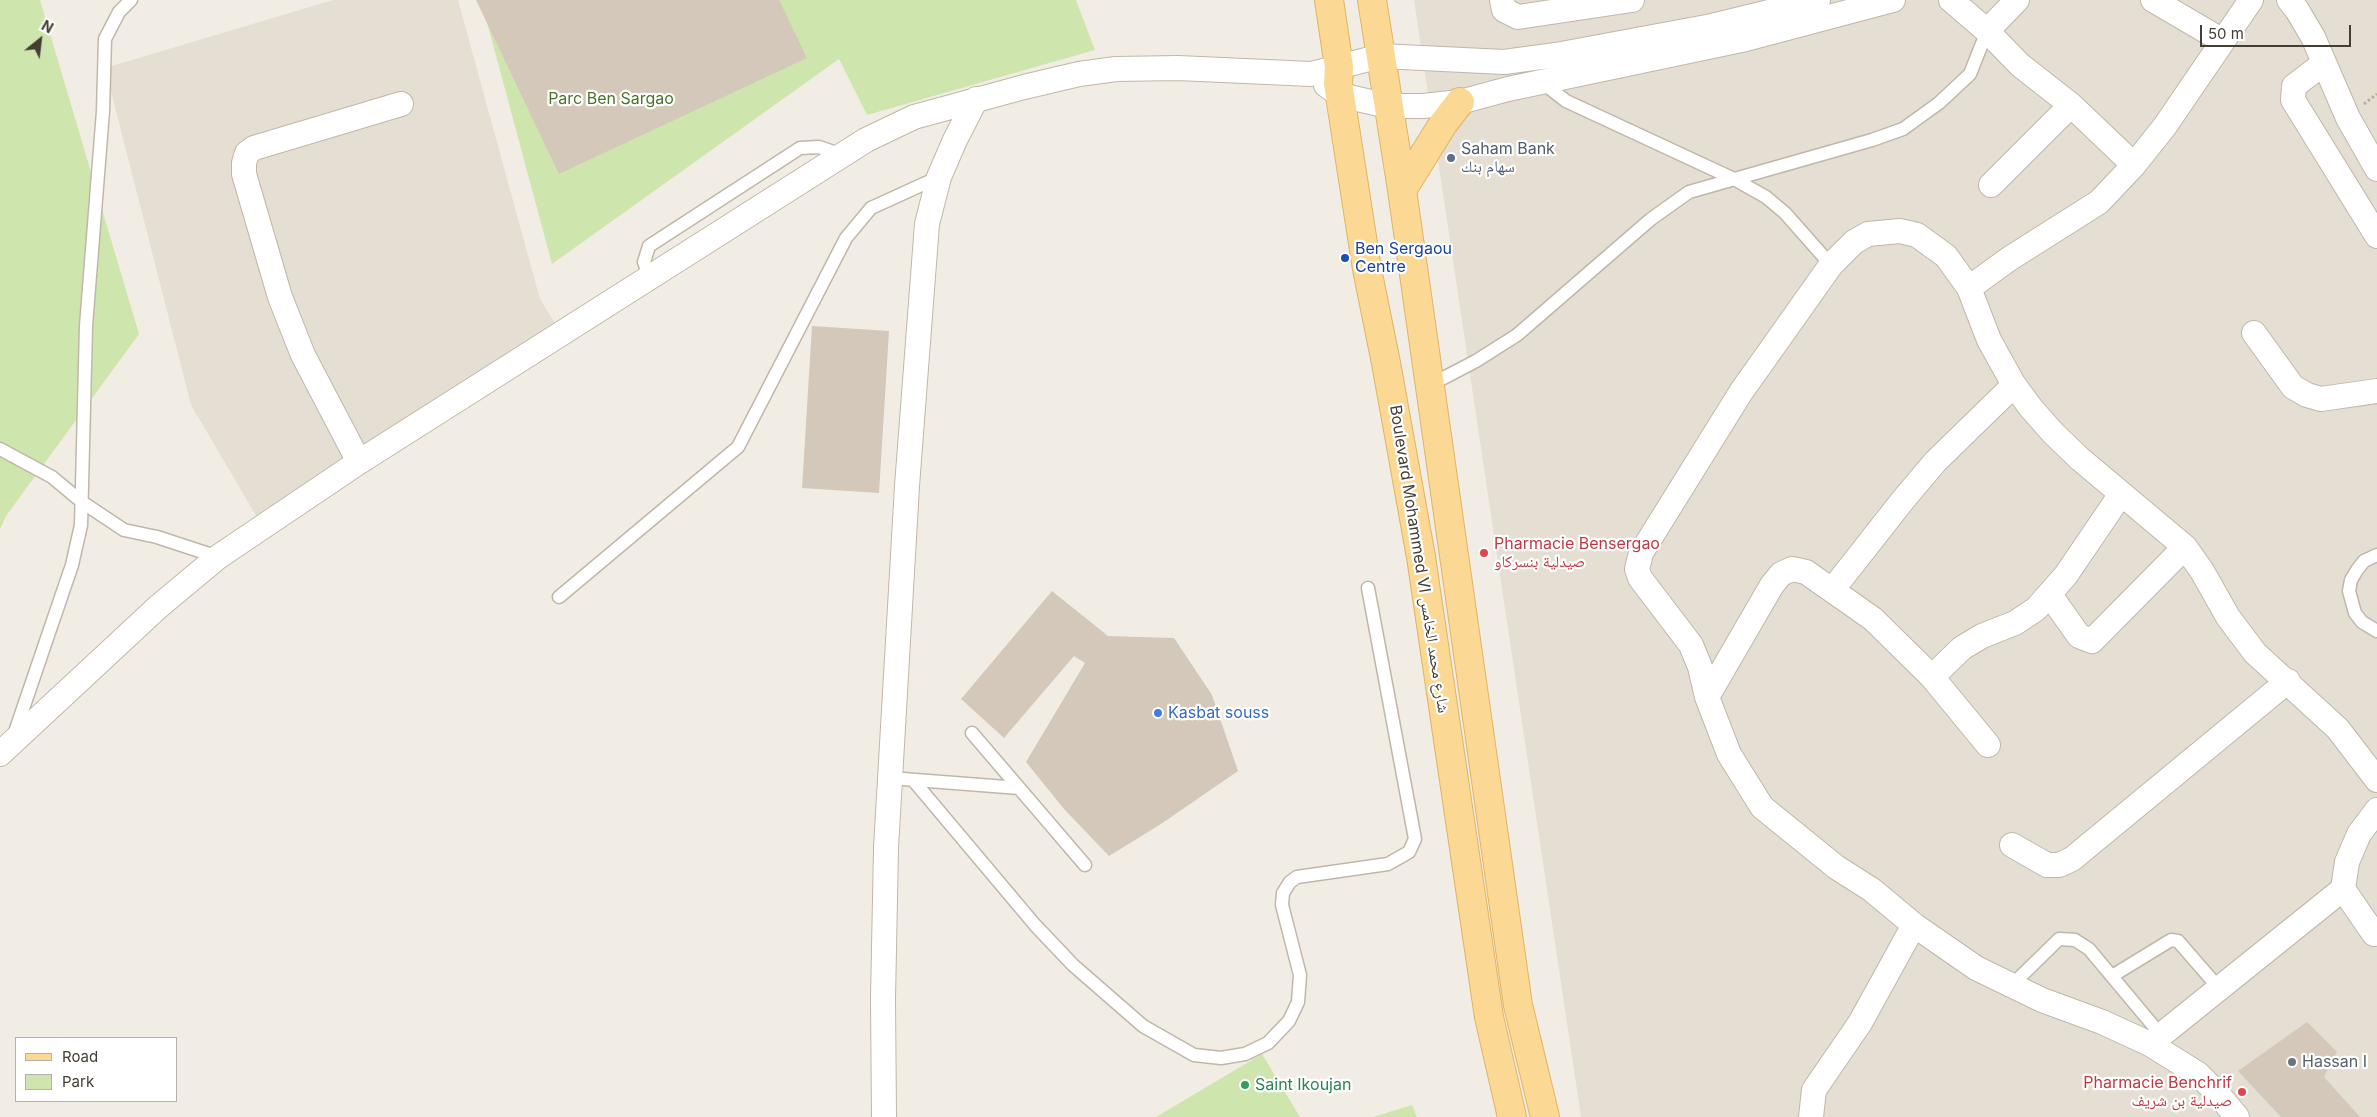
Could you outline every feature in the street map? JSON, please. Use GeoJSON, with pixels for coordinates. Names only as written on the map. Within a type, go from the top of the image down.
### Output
{"type":"FeatureCollection","features":[{"type":"Feature","properties":{"kind":"main road","name":"Boulevard Mohammed VI شارع محمد الخامس"},"geometry":{"type":"LineString","coordinates":[[1329,0],[1339,67],[1340,95],[1367,269],[1421,557],[1489,1017],[1512,1117]]}},
{"type":"Feature","properties":{"kind":"main road","name":"Boulevard Mohammed VI شارع محمد الخامس"},"geometry":{"type":"LineString","coordinates":[[1372,0],[1402,190],[1518,1005],[1545,1117]]}},
{"type":"Feature","properties":{"kind":"main road"},"geometry":{"type":"LineString","coordinates":[[1402,190],[1434,138],[1460,102]]}},
{"type":"Feature","properties":{"kind":"street"},"geometry":{"type":"LineString","coordinates":[[1502,0],[1504,10],[1518,17],[1632,0]]}},
{"type":"Feature","properties":{"kind":"street"},"geometry":{"type":"LineString","coordinates":[[6,748],[158,607],[218,557],[359,462],[842,155],[866,140],[914,117],[976,99],[1079,74],[1116,69],[1178,68],[1311,74],[1381,56],[1504,62],[1556,55],[1747,9],[1818,0]]}},
{"type":"Feature","properties":{"kind":"street"},"geometry":{"type":"LineString","coordinates":[[1311,74],[1340,95],[1388,106],[1422,106],[1460,102],[1508,89],[1746,39],[1893,0]]}},
{"type":"Feature","properties":{"kind":"street"},"geometry":{"type":"LineString","coordinates":[[1951,0],[2020,65],[2071,105],[2134,165]]}},
{"type":"Feature","properties":{"kind":"street"},"geometry":{"type":"LineString","coordinates":[[1986,31],[2017,0]]}},
{"type":"Feature","properties":{"kind":"street"},"geometry":{"type":"LineString","coordinates":[[2153,0],[2223,41]]}},
{"type":"Feature","properties":{"kind":"street"},"geometry":{"type":"LineString","coordinates":[[1969,288],[2009,259],[2099,202],[2134,165],[2165,126],[2251,0]]}},
{"type":"Feature","properties":{"kind":"street"},"geometry":{"type":"LineString","coordinates":[[2289,0],[2298,10],[2313,37],[2323,64],[2348,118],[2376,163]]}},
{"type":"Feature","properties":{"kind":"street"},"geometry":{"type":"LineString","coordinates":[[2323,64],[2294,86],[2293,100],[2377,236]]}},
{"type":"Feature","properties":{"kind":"street"},"geometry":{"type":"LineString","coordinates":[[884,1117],[883,1000],[886,858],[902,779],[907,486],[927,224],[938,177],[976,99]]}},
{"type":"Feature","properties":{"kind":"street"},"geometry":{"type":"LineString","coordinates":[[359,462],[303,356],[280,297],[244,174],[244,163],[247,153],[254,148],[401,104]]}},
{"type":"Feature","properties":{"kind":"street"},"geometry":{"type":"LineString","coordinates":[[1991,185],[2071,105]]}},
{"type":"Feature","properties":{"kind":"street"},"geometry":{"type":"LineString","coordinates":[[2237,1117],[2217,1092],[2156,1039],[2042,1000],[1976,968],[1914,925],[1872,890],[1836,867],[1762,806],[1729,754],[1707,697],[1700,667],[1691,645],[1646,588],[1637,569],[1638,561],[1648,540],[1741,392],[1831,265],[1854,242],[1868,234],[1900,231],[1917,235],[1934,245],[1946,256],[1969,288],[1990,340],[2014,385],[2052,433],[2185,548],[2202,571],[2228,617],[2255,653],[2288,681],[2338,729],[2377,780]]}},
{"type":"Feature","properties":{"kind":"street"},"geometry":{"type":"LineString","coordinates":[[2254,333],[2293,387],[2307,395],[2321,399],[2377,391]]}},
{"type":"Feature","properties":{"kind":"street"},"geometry":{"type":"LineString","coordinates":[[1833,589],[1935,462],[2014,385]]}},
{"type":"Feature","properties":{"kind":"street"},"geometry":{"type":"LineString","coordinates":[[1932,677],[1962,648],[1982,636],[2015,622],[2036,609],[2050,595],[2077,560],[2121,494]]}},
{"type":"Feature","properties":{"kind":"street"},"geometry":{"type":"LineString","coordinates":[[2050,595],[2079,636],[2092,641],[2185,548]]}},
{"type":"Feature","properties":{"kind":"street"},"geometry":{"type":"LineString","coordinates":[[1707,697],[1772,585],[1781,574],[1792,568],[1806,572],[1873,618],[1932,677],[1988,745]]}},
{"type":"Feature","properties":{"kind":"street"},"geometry":{"type":"LineString","coordinates":[[2012,845],[2047,865],[2059,865],[2072,859],[2288,681]]}},
{"type":"Feature","properties":{"kind":"street"},"geometry":{"type":"LineString","coordinates":[[2156,1039],[2343,889],[2347,862],[2359,834],[2377,810]]}},
{"type":"Feature","properties":{"kind":"street"},"geometry":{"type":"LineString","coordinates":[[2343,889],[2374,934]]}},
{"type":"Feature","properties":{"kind":"street"},"geometry":{"type":"LineString","coordinates":[[1811,1117],[1814,1090],[1860,1023],[1914,925]]}},
{"type":"Feature","properties":{"kind":"lane"},"geometry":{"type":"LineString","coordinates":[[6,748],[72,565],[81,525],[86,326],[103,111],[105,39],[119,12],[131,0]]}},
{"type":"Feature","properties":{"kind":"lane"},"geometry":{"type":"LineString","coordinates":[[1430,385],[1517,335],[1651,219],[1690,192],[1872,140],[1903,129],[1939,103],[1970,74],[1986,31]]}},
{"type":"Feature","properties":{"kind":"lane"},"geometry":{"type":"LineString","coordinates":[[1543,83],[1566,101],[1734,179],[1766,196],[1785,213],[1831,265]]}},
{"type":"Feature","properties":{"kind":"lane"},"geometry":{"type":"LineString","coordinates":[[559,597],[738,448],[846,238],[871,208],[938,177]]}},
{"type":"Feature","properties":{"kind":"lane"},"geometry":{"type":"LineString","coordinates":[[0,449],[52,476],[82,502],[124,530],[157,537],[218,557]]}},
{"type":"Feature","properties":{"kind":"lane"},"geometry":{"type":"LineString","coordinates":[[2377,555],[2364,561],[2356,570],[2351,580],[2349,591],[2350,602],[2355,613],[2362,622],[2377,631]]}},
{"type":"Feature","properties":{"kind":"lane"},"geometry":{"type":"LineString","coordinates":[[902,779],[1073,965],[1143,1026],[1194,1055],[1221,1058],[1245,1054],[1268,1043],[1289,1021],[1298,1002],[1300,975],[1282,905],[1283,892],[1290,882],[1297,877],[1388,864],[1409,852],[1415,839],[1368,588]]}},
{"type":"Feature","properties":{"kind":"lane"},"geometry":{"type":"LineString","coordinates":[[972,733],[1085,865]]}},
{"type":"Feature","properties":{"kind":"lane"},"geometry":{"type":"LineString","coordinates":[[902,779],[1019,788]]}},
{"type":"Feature","properties":{"kind":"lane"},"geometry":{"type":"LineString","coordinates":[[2011,986],[2059,940],[2068,938],[2089,949],[2112,976],[2156,1039]]}},
{"type":"Feature","properties":{"kind":"lane"},"geometry":{"type":"LineString","coordinates":[[2112,976],[2171,940],[2178,941],[2211,979]]}},
{"type":"Feature","properties":{"kind":"shaded area"},"geometry":{"type":"Polygon","coordinates":[[[333,0],[458,0],[540,299],[561,333],[261,524],[191,405],[105,68],[333,0]]]}},
{"type":"Feature","properties":{"kind":"shaded area"},"geometry":{"type":"Polygon","coordinates":[[[1414,0],[2377,0],[2377,1117],[1581,1117],[1414,0]]]}},
{"type":"Feature","properties":{"kind":"green space"},"geometry":{"type":"Polygon","coordinates":[[[0,0],[40,0],[139,334],[6,516],[0,529],[0,0]]]}},
{"type":"Feature","properties":{"kind":"green space","name":"Parc Ben Sargao"},"geometry":{"type":"Polygon","coordinates":[[[481,0],[1076,0],[1095,50],[867,115],[839,59],[552,264],[481,0]]]}},
{"type":"Feature","properties":{"kind":"green space","name":"Saint Ikoujan"},"geometry":{"type":"Polygon","coordinates":[[[1262,1054],[1300,1117],[1156,1117],[1262,1054]]]}},
{"type":"Feature","properties":{"kind":"green space"},"geometry":{"type":"Polygon","coordinates":[[[1412,1105],[1417,1117],[1373,1117],[1412,1105]]]}},
{"type":"Feature","properties":{"kind":"building"},"geometry":{"type":"Polygon","coordinates":[[[476,0],[779,0],[807,58],[559,174],[476,0]]]}},
{"type":"Feature","properties":{"kind":"building"},"geometry":{"type":"Polygon","coordinates":[[[812,326],[889,331],[879,493],[802,488],[812,326]]]}},
{"type":"Feature","properties":{"kind":"building"},"geometry":{"type":"Polygon","coordinates":[[[1052,591],[1108,636],[1174,638],[1212,695],[1238,771],[1161,824],[1109,856],[1064,809],[1026,762],[1085,663],[1074,656],[1004,738],[961,699],[1052,591]]]}},
{"type":"Feature","properties":{"kind":"building","name":"Hassan I"},"geometry":{"type":"Polygon","coordinates":[[[2307,1022],[2337,1052],[2324,1077],[2360,1117],[2281,1117],[2238,1071],[2307,1022]]]}},
{"type":"Feature","properties":{"kind":"place","name":"Saham Bank سهام بنك"},"geometry":{"type":"Point","coordinates":[1451,158]}},
{"type":"Feature","properties":{"kind":"place","name":"Ben Sergaou Centre"},"geometry":{"type":"Point","coordinates":[1345,258]}},
{"type":"Feature","properties":{"kind":"place","name":"Pharmacie Bensergao صيدلية بنسركاو"},"geometry":{"type":"Point","coordinates":[1484,553]}},
{"type":"Feature","properties":{"kind":"place","name":"Kasbat souss"},"geometry":{"type":"Point","coordinates":[1158,713]}},
{"type":"Feature","properties":{"kind":"place","name":"Hassan I"},"geometry":{"type":"Point","coordinates":[2292,1062]}},
{"type":"Feature","properties":{"kind":"place","name":"Saint Ikoujan"},"geometry":{"type":"Point","coordinates":[1245,1085]}},
{"type":"Feature","properties":{"kind":"place","name":"Pharmacie Benchrif صيدلية بن شريف"},"geometry":{"type":"Point","coordinates":[2242,1092]}}]}
